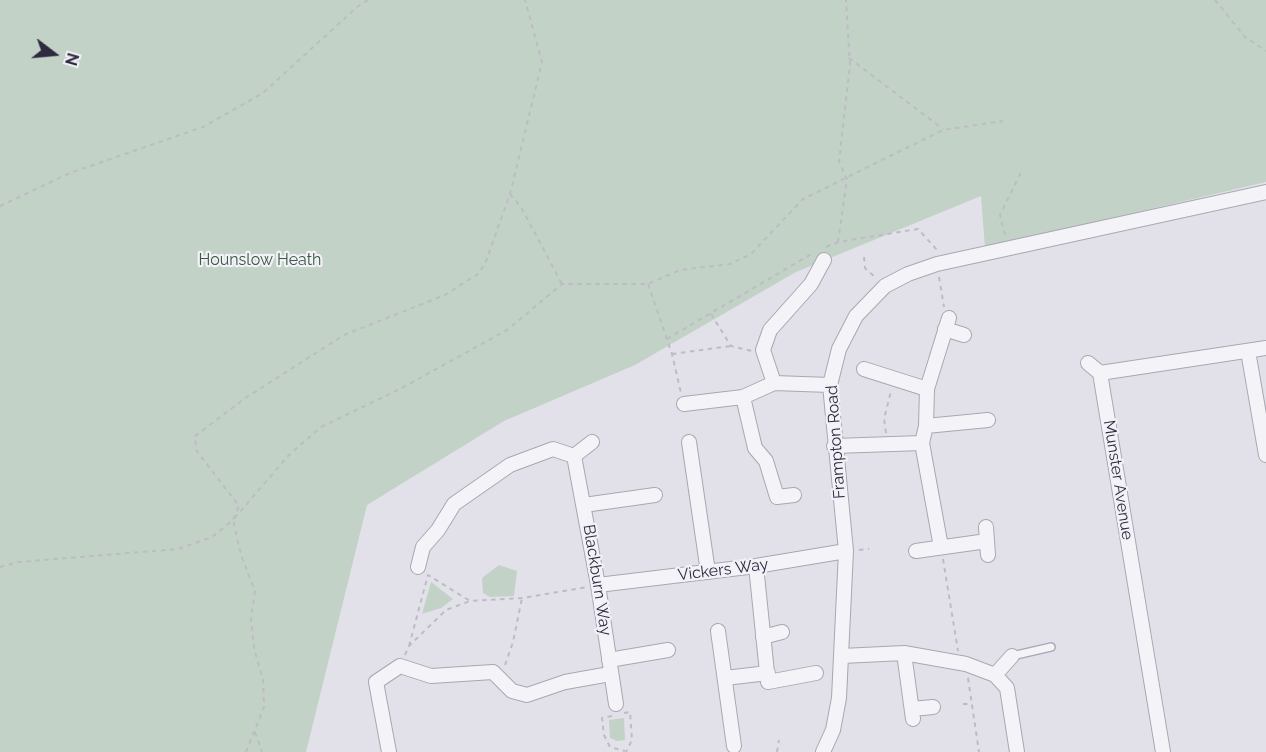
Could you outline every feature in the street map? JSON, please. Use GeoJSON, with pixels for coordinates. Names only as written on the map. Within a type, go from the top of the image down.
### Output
{"type":"FeatureCollection","features":[{"type":"Feature","properties":{"kind":"street","name":"Frampton Road"},"geometry":{"type":"LineString","coordinates":[[823,752],[833,730],[842,656],[846,551],[834,446],[830,385],[839,349],[856,316],[885,286],[908,274],[943,263],[1266,192]]}},
{"type":"Feature","properties":{"kind":"street"},"geometry":{"type":"LineString","coordinates":[[774,383],[764,353],[770,330],[811,284],[824,260]]}},
{"type":"Feature","properties":{"kind":"street"},"geometry":{"type":"LineString","coordinates":[[941,547],[922,443],[926,426],[927,389],[947,323],[964,335]]}},
{"type":"Feature","properties":{"kind":"street"},"geometry":{"type":"LineString","coordinates":[[1088,363],[1100,373],[1266,348]]}},
{"type":"Feature","properties":{"kind":"street"},"geometry":{"type":"LineString","coordinates":[[1248,351],[1266,455]]}},
{"type":"Feature","properties":{"kind":"street"},"geometry":{"type":"LineString","coordinates":[[864,369],[927,389]]}},
{"type":"Feature","properties":{"kind":"street","name":"Munster Avenue"},"geometry":{"type":"LineString","coordinates":[[1100,373],[1163,752]]}},
{"type":"Feature","properties":{"kind":"street"},"geometry":{"type":"LineString","coordinates":[[684,405],[743,397],[774,383],[830,385]]}},
{"type":"Feature","properties":{"kind":"street"},"geometry":{"type":"LineString","coordinates":[[743,397],[755,448],[766,461],[777,497],[794,495]]}},
{"type":"Feature","properties":{"kind":"street"},"geometry":{"type":"LineString","coordinates":[[926,426],[988,420]]}},
{"type":"Feature","properties":{"kind":"street"},"geometry":{"type":"LineString","coordinates":[[418,567],[423,547],[438,530],[454,504],[510,465],[553,449],[574,456],[592,442]]}},
{"type":"Feature","properties":{"kind":"street"},"geometry":{"type":"LineString","coordinates":[[689,442],[708,572]]}},
{"type":"Feature","properties":{"kind":"street"},"geometry":{"type":"LineString","coordinates":[[834,446],[922,443]]}},
{"type":"Feature","properties":{"kind":"street","name":"Blackburn Way"},"geometry":{"type":"LineString","coordinates":[[574,456],[598,585],[616,704]]}},
{"type":"Feature","properties":{"kind":"street"},"geometry":{"type":"LineString","coordinates":[[584,505],[655,495]]}},
{"type":"Feature","properties":{"kind":"street"},"geometry":{"type":"LineString","coordinates":[[916,551],[987,541]]}},
{"type":"Feature","properties":{"kind":"street","name":"Vickers Way"},"geometry":{"type":"LineString","coordinates":[[598,585],[756,566],[846,551]]}},
{"type":"Feature","properties":{"kind":"street"},"geometry":{"type":"LineString","coordinates":[[756,566],[768,682],[816,673]]}},
{"type":"Feature","properties":{"kind":"street"},"geometry":{"type":"LineString","coordinates":[[718,631],[734,746]]}},
{"type":"Feature","properties":{"kind":"street"},"geometry":{"type":"LineString","coordinates":[[763,637],[782,632]]}},
{"type":"Feature","properties":{"kind":"street"},"geometry":{"type":"LineString","coordinates":[[389,752],[376,682],[400,666],[431,676],[493,672],[501,677],[512,691],[527,695],[668,650]]}},
{"type":"Feature","properties":{"kind":"street"},"geometry":{"type":"LineString","coordinates":[[904,653],[913,714],[933,706]]}},
{"type":"Feature","properties":{"kind":"street"},"geometry":{"type":"LineString","coordinates":[[842,656],[904,653],[966,664],[995,675],[1007,688],[1017,752]]}},
{"type":"Feature","properties":{"kind":"street"},"geometry":{"type":"LineString","coordinates":[[995,675],[1012,656]]}},
{"type":"Feature","properties":{"kind":"street"},"geometry":{"type":"LineString","coordinates":[[725,678],[768,673]]}},
{"type":"Feature","properties":{"kind":"lane"},"geometry":{"type":"LineString","coordinates":[[1012,656],[1051,647]]}},
{"type":"Feature","properties":{"kind":"path"},"geometry":{"type":"LineString","coordinates":[[0,206],[70,173],[203,127],[263,93],[357,7],[368,0]]}},
{"type":"Feature","properties":{"kind":"path"},"geometry":{"type":"LineString","coordinates":[[246,752],[264,707],[263,681],[254,648],[250,619],[255,591],[241,555],[233,520],[239,506],[195,450],[195,436],[244,399],[344,335],[445,295],[478,274],[485,264],[510,194],[542,62],[525,0]]}},
{"type":"Feature","properties":{"kind":"path"},"geometry":{"type":"LineString","coordinates":[[837,242],[847,179],[839,162],[849,58],[846,0]]}},
{"type":"Feature","properties":{"kind":"path"},"geometry":{"type":"LineString","coordinates":[[1215,0],[1245,38],[1266,51]]}},
{"type":"Feature","properties":{"kind":"path"},"geometry":{"type":"LineString","coordinates":[[849,58],[943,130]]}},
{"type":"Feature","properties":{"kind":"path"},"geometry":{"type":"LineString","coordinates":[[0,567],[20,562],[178,549],[212,537],[233,520],[288,456],[321,427],[400,389],[507,330],[562,284],[648,284],[681,270],[730,264],[752,254],[803,199],[943,130],[1002,121]]}},
{"type":"Feature","properties":{"kind":"path"},"geometry":{"type":"LineString","coordinates":[[1009,248],[1000,214],[1021,172]]}},
{"type":"Feature","properties":{"kind":"path"},"geometry":{"type":"LineString","coordinates":[[510,194],[526,216],[562,284]]}},
{"type":"Feature","properties":{"kind":"path"},"geometry":{"type":"LineString","coordinates":[[667,339],[801,258],[837,242],[918,229],[943,263],[947,323]]}},
{"type":"Feature","properties":{"kind":"path"},"geometry":{"type":"LineString","coordinates":[[864,257],[864,268],[885,286]]}},
{"type":"Feature","properties":{"kind":"path"},"geometry":{"type":"LineString","coordinates":[[648,284],[672,354],[684,405]]}},
{"type":"Feature","properties":{"kind":"path"},"geometry":{"type":"LineString","coordinates":[[711,314],[731,346]]}},
{"type":"Feature","properties":{"kind":"path"},"geometry":{"type":"LineString","coordinates":[[672,354],[731,346],[764,353]]}},
{"type":"Feature","properties":{"kind":"path"},"geometry":{"type":"LineString","coordinates":[[888,444],[884,419],[895,379]]}},
{"type":"Feature","properties":{"kind":"path"},"geometry":{"type":"LineString","coordinates":[[941,547],[959,656],[966,664],[979,752]]}},
{"type":"Feature","properties":{"kind":"path"},"geometry":{"type":"LineString","coordinates":[[400,666],[409,646],[428,575],[470,601]]}},
{"type":"Feature","properties":{"kind":"path"},"geometry":{"type":"LineString","coordinates":[[409,646],[446,610],[470,601],[522,598],[598,585]]}},
{"type":"Feature","properties":{"kind":"path"},"geometry":{"type":"LineString","coordinates":[[501,677],[513,642],[522,598]]}},
{"type":"Feature","properties":{"kind":"path"},"geometry":{"type":"LineString","coordinates":[[963,704],[971,704]]}},
{"type":"Feature","properties":{"kind":"path"},"geometry":{"type":"LineString","coordinates":[[630,712],[632,740],[625,752],[610,747],[604,735],[602,718],[630,712]]}},
{"type":"Feature","properties":{"kind":"path"},"geometry":{"type":"LineString","coordinates":[[255,732],[262,752]]}},
{"type":"Feature","properties":{"kind":"path"},"geometry":{"type":"LineString","coordinates":[[777,752],[779,740]]}},
{"type":"Feature","properties":{"kind":"green space","name":"Hounslow Heath"},"geometry":{"type":"Polygon","coordinates":[[[0,0],[1266,0],[1266,182],[985,248],[981,196],[796,272],[635,365],[504,421],[367,505],[306,752],[0,752],[0,0]]]}},
{"type":"Feature","properties":{"kind":"green space"},"geometry":{"type":"Polygon","coordinates":[[[499,565],[517,571],[514,596],[490,597],[483,593],[482,578],[499,565]]]}},
{"type":"Feature","properties":{"kind":"green space"},"geometry":{"type":"Polygon","coordinates":[[[431,582],[453,599],[441,608],[422,614],[431,582]]]}},
{"type":"Feature","properties":{"kind":"green space"},"geometry":{"type":"Polygon","coordinates":[[[624,718],[625,740],[617,741],[610,738],[609,720],[624,718]]]}}]}
